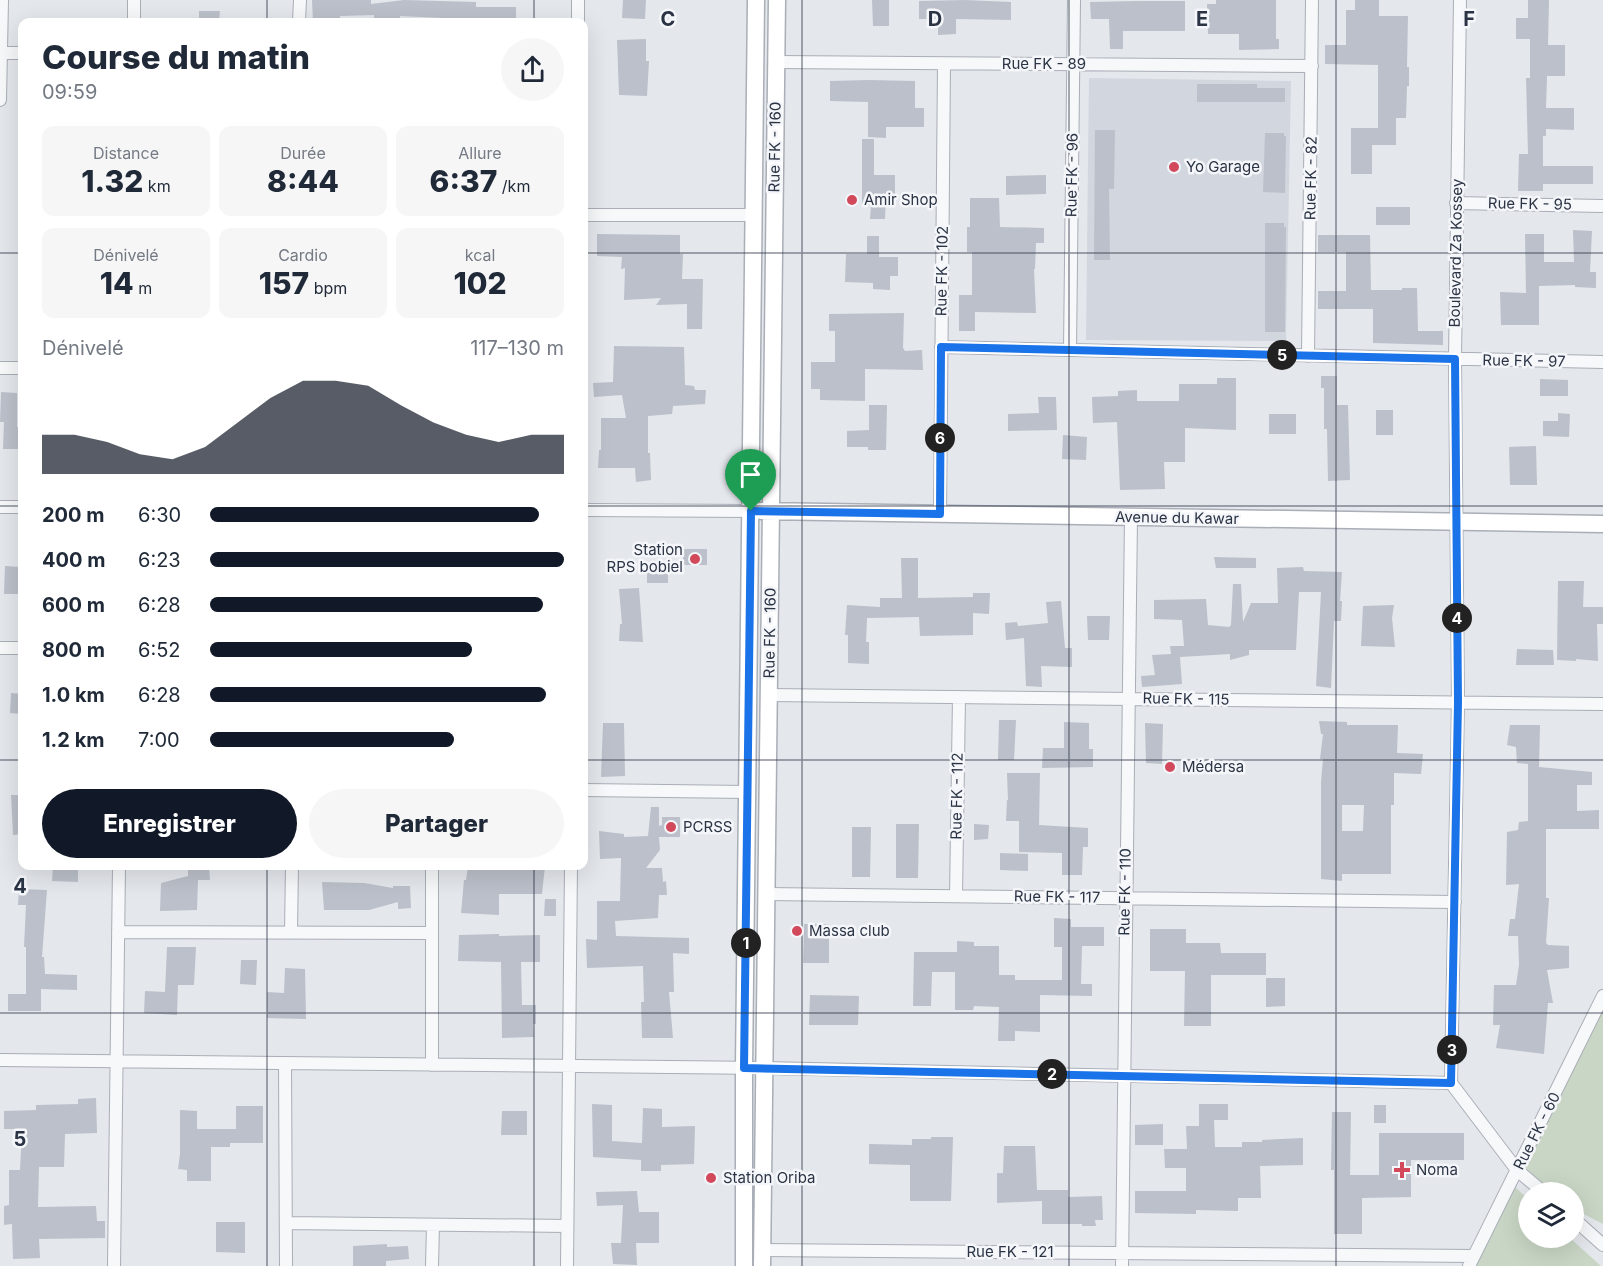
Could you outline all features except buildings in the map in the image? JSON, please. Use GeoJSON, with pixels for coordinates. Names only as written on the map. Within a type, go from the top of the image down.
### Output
{"type":"FeatureCollection","features":[{"type":"Feature","properties":{"kind":"main road","name":"Rue FK - 160"},"geometry":{"type":"LineString","coordinates":[[744,1266],[744,1068],[756,0]]}},
{"type":"Feature","properties":{"kind":"main road","name":"Rue FK - 160"},"geometry":{"type":"LineString","coordinates":[[762,1258],[777,0]]}},
{"type":"Feature","properties":{"kind":"main road","name":"Avenue du Kawar"},"geometry":{"type":"LineString","coordinates":[[751,511],[1603,524]]}},
{"type":"Feature","properties":{"kind":"street"},"geometry":{"type":"LineString","coordinates":[[0,100],[2,0]]}},
{"type":"Feature","properties":{"kind":"street"},"geometry":{"type":"LineString","coordinates":[[134,0],[134,18]]}},
{"type":"Feature","properties":{"kind":"street"},"geometry":{"type":"LineString","coordinates":[[299,18],[300,0]]}},
{"type":"Feature","properties":{"kind":"street"},"geometry":{"type":"LineString","coordinates":[[578,0],[578,18]]}},
{"type":"Feature","properties":{"kind":"street","name":"Rue FK - 96"},"geometry":{"type":"LineString","coordinates":[[1070,350],[1074,0]]}},
{"type":"Feature","properties":{"kind":"street","name":"Rue FK - 82"},"geometry":{"type":"LineString","coordinates":[[1308,356],[1312,0]]}},
{"type":"Feature","properties":{"kind":"street","name":"Boulevard Za Kossey"},"geometry":{"type":"LineString","coordinates":[[1451,1083],[1458,702],[1455,359],[1460,0]]}},
{"type":"Feature","properties":{"kind":"street"},"geometry":{"type":"LineString","coordinates":[[0,53],[18,53]]}},
{"type":"Feature","properties":{"kind":"street","name":"Rue FK - 89"},"geometry":{"type":"LineString","coordinates":[[776,62],[1312,66]]}},
{"type":"Feature","properties":{"kind":"street","name":"Rue FK - 102"},"geometry":{"type":"LineString","coordinates":[[940,514],[944,64]]}},
{"type":"Feature","properties":{"kind":"street","name":"Rue FK - 95"},"geometry":{"type":"LineString","coordinates":[[1456,203],[1603,206]]}},
{"type":"Feature","properties":{"kind":"street"},"geometry":{"type":"LineString","coordinates":[[588,215],[754,215]]}},
{"type":"Feature","properties":{"kind":"street","name":"Rue FK - 97"},"geometry":{"type":"LineString","coordinates":[[941,347],[1603,362]]}},
{"type":"Feature","properties":{"kind":"street"},"geometry":{"type":"LineString","coordinates":[[0,368],[18,368]]}},
{"type":"Feature","properties":{"kind":"street"},"geometry":{"type":"LineString","coordinates":[[0,507],[18,507]]}},
{"type":"Feature","properties":{"kind":"street"},"geometry":{"type":"LineString","coordinates":[[588,510],[751,511]]}},
{"type":"Feature","properties":{"kind":"street","name":"Rue FK - 110"},"geometry":{"type":"LineString","coordinates":[[1122,1266],[1131,517]]}},
{"type":"Feature","properties":{"kind":"street"},"geometry":{"type":"LineString","coordinates":[[0,648],[18,648]]}},
{"type":"Feature","properties":{"kind":"street","name":"Rue FK - 115"},"geometry":{"type":"LineString","coordinates":[[769,694],[1603,704]]}},
{"type":"Feature","properties":{"kind":"street","name":"Rue FK - 112"},"geometry":{"type":"LineString","coordinates":[[956,896],[959,697]]}},
{"type":"Feature","properties":{"kind":"street"},"geometry":{"type":"LineString","coordinates":[[588,790],[747,792]]}},
{"type":"Feature","properties":{"kind":"street"},"geometry":{"type":"LineString","coordinates":[[114,1266],[119,870]]}},
{"type":"Feature","properties":{"kind":"street"},"geometry":{"type":"LineString","coordinates":[[291,932],[292,870]]}},
{"type":"Feature","properties":{"kind":"street"},"geometry":{"type":"LineString","coordinates":[[432,870],[432,1065]]}},
{"type":"Feature","properties":{"kind":"street"},"geometry":{"type":"LineString","coordinates":[[567,1266],[570,870]]}},
{"type":"Feature","properties":{"kind":"street","name":"Rue FK - 117"},"geometry":{"type":"LineString","coordinates":[[766,894],[1455,902]]}},
{"type":"Feature","properties":{"kind":"street"},"geometry":{"type":"LineString","coordinates":[[118,932],[432,933]]}},
{"type":"Feature","properties":{"kind":"street","name":"Rue FK - 60"},"geometry":{"type":"LineString","coordinates":[[1471,1261],[1598,1017],[1603,996]]}},
{"type":"Feature","properties":{"kind":"street"},"geometry":{"type":"LineString","coordinates":[[0,1060],[764,1068],[1451,1083],[1517,1170],[1531,1182]]}},
{"type":"Feature","properties":{"kind":"street"},"geometry":{"type":"LineString","coordinates":[[285,1063],[286,1266]]}},
{"type":"Feature","properties":{"kind":"street"},"geometry":{"type":"LineString","coordinates":[[286,1223],[567,1226]]}},
{"type":"Feature","properties":{"kind":"street"},"geometry":{"type":"LineString","coordinates":[[432,1266],[433,1225]]}},
{"type":"Feature","properties":{"kind":"street"},"geometry":{"type":"LineString","coordinates":[[1584,1228],[1603,1245]]}},
{"type":"Feature","properties":{"kind":"street","name":"Rue FK - 121"},"geometry":{"type":"LineString","coordinates":[[762,1258],[1122,1253],[1471,1261]]}},
{"type":"Feature","properties":{"kind":"shaded area"},"geometry":{"type":"Polygon","coordinates":[[[1089,78],[1291,81],[1286,341],[1086,340],[1089,78]]]}},
{"type":"Feature","properties":{"kind":"green space"},"geometry":{"type":"Polygon","coordinates":[[[1603,999],[1603,1224],[1584,1214],[1584,1182],[1535,1182],[1523,1163],[1603,999]]]}},
{"type":"Feature","properties":{"kind":"green space"},"geometry":{"type":"Polygon","coordinates":[[[1514,1186],[1518,1190],[1518,1248],[1581,1248],[1601,1266],[1475,1266],[1514,1186]]]}},
{"type":"Feature","properties":{"kind":"place","name":"Yo Garage"},"geometry":{"type":"Point","coordinates":[1174,167]}},
{"type":"Feature","properties":{"kind":"place","name":"Amir Shop"},"geometry":{"type":"Point","coordinates":[852,200]}},
{"type":"Feature","properties":{"kind":"place","name":"Station RPS bobiel"},"geometry":{"type":"Point","coordinates":[695,559]}},
{"type":"Feature","properties":{"kind":"place","name":"Médersa"},"geometry":{"type":"Point","coordinates":[1170,767]}},
{"type":"Feature","properties":{"kind":"place","name":"PCRSS"},"geometry":{"type":"Point","coordinates":[671,827]}},
{"type":"Feature","properties":{"kind":"place","name":"Massa club"},"geometry":{"type":"Point","coordinates":[797,931]}},
{"type":"Feature","properties":{"kind":"place","name":"Noma"},"geometry":{"type":"Point","coordinates":[1402,1170]}},
{"type":"Feature","properties":{"kind":"place","name":"Station Oriba"},"geometry":{"type":"Point","coordinates":[711,1178]}},
{"type":"Feature","properties":{"kind":"route"},"geometry":{"type":"LineString","coordinates":[[941,347],[1455,359],[1458,702],[1451,1083],[744,1068],[751,511],[940,514],[941,347]]}}]}
